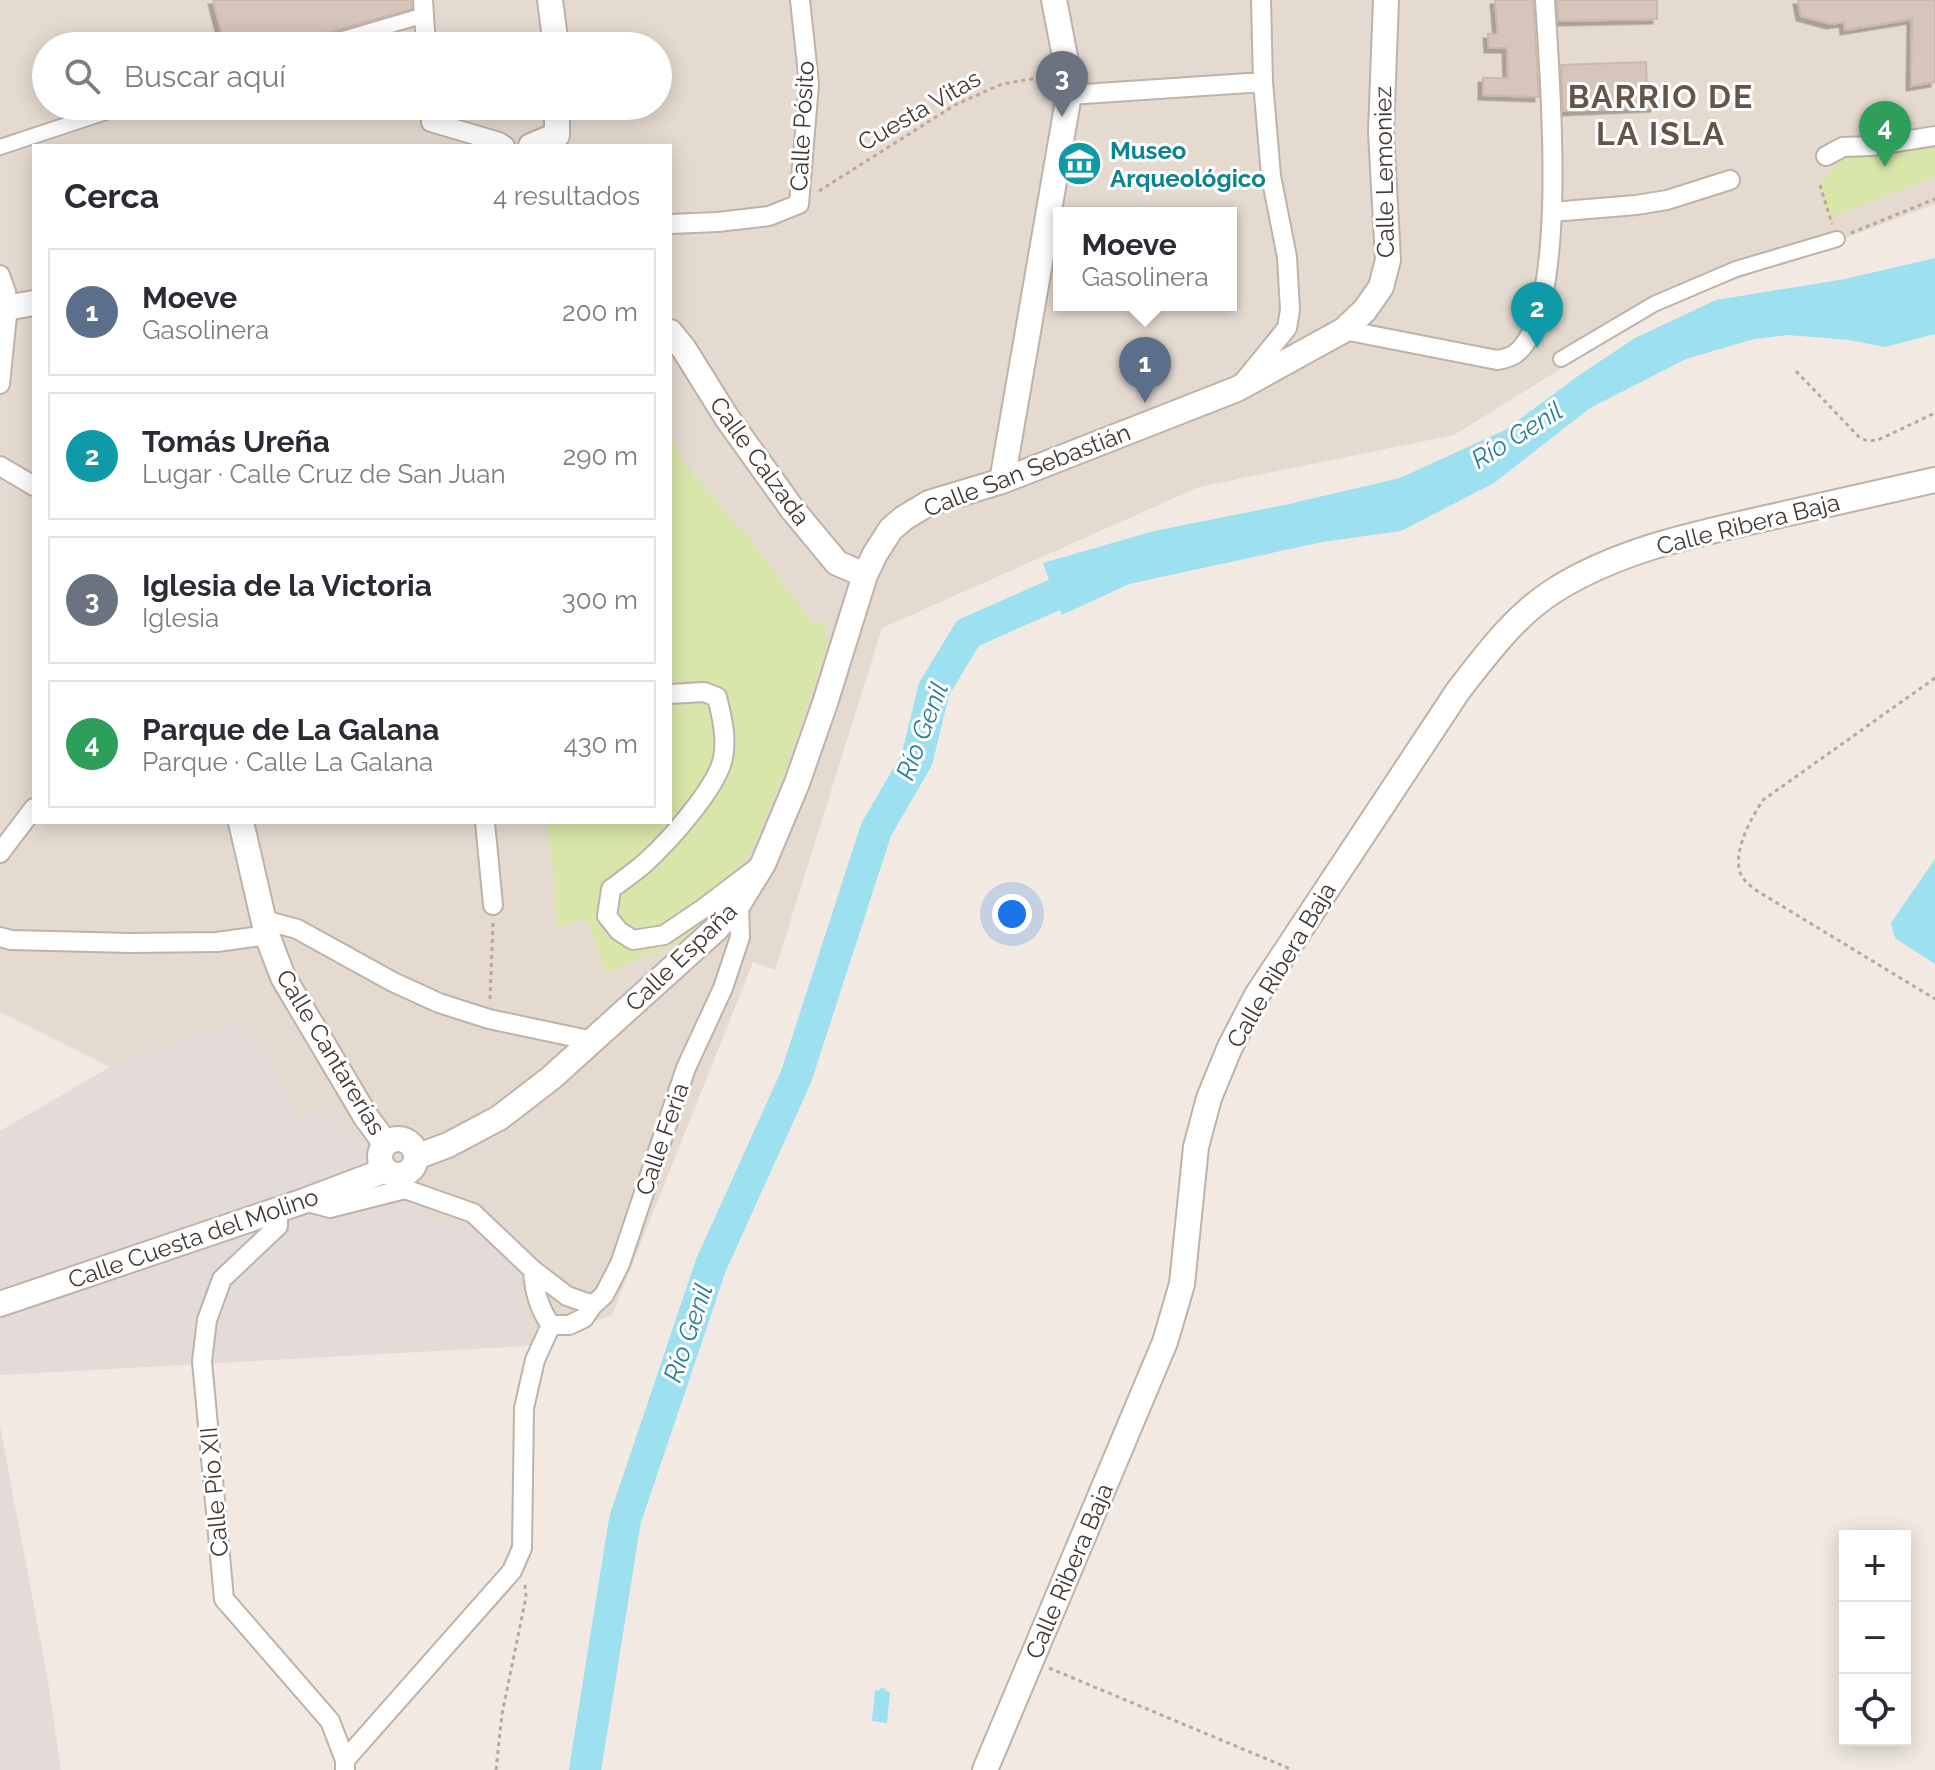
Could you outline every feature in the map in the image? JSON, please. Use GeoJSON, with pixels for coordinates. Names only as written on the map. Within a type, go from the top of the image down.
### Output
{"type":"FeatureCollection","features":[{"type":"Feature","properties":{"kind":"street"},"geometry":{"type":"LineString","coordinates":[[550,0],[554,32]]}},
{"type":"Feature","properties":{"kind":"street","name":"Calle Pósito"},"geometry":{"type":"LineString","coordinates":[[799,204],[809,84],[800,0]]}},
{"type":"Feature","properties":{"kind":"street"},"geometry":{"type":"LineString","coordinates":[[1002,481],[1069,84],[1054,0]]}},
{"type":"Feature","properties":{"kind":"street"},"geometry":{"type":"LineString","coordinates":[[1237,389],[1287,328],[1290,310],[1287,257],[1271,176],[1263,82],[1261,0]]}},
{"type":"Feature","properties":{"kind":"street","name":"Calle Lemoniez"},"geometry":{"type":"LineString","coordinates":[[1344,330],[1365,310],[1381,287],[1388,260],[1381,132],[1386,0]]}},
{"type":"Feature","properties":{"kind":"street"},"geometry":{"type":"LineString","coordinates":[[1344,330],[1497,360],[1514,355],[1531,335],[1549,263],[1552,212],[1551,101],[1545,0]]}},
{"type":"Feature","properties":{"kind":"street"},"geometry":{"type":"LineString","coordinates":[[357,32],[424,7],[425,32]]}},
{"type":"Feature","properties":{"kind":"street"},"geometry":{"type":"LineString","coordinates":[[1069,84],[1263,82]]}},
{"type":"Feature","properties":{"kind":"street"},"geometry":{"type":"LineString","coordinates":[[0,147],[82,120]]}},
{"type":"Feature","properties":{"kind":"street"},"geometry":{"type":"LineString","coordinates":[[431,120],[502,144]]}},
{"type":"Feature","properties":{"kind":"street"},"geometry":{"type":"LineString","coordinates":[[558,120],[559,140]]}},
{"type":"Feature","properties":{"kind":"street"},"geometry":{"type":"LineString","coordinates":[[1826,156],[1843,147],[1872,146],[1935,136]]}},
{"type":"Feature","properties":{"kind":"street"},"geometry":{"type":"LineString","coordinates":[[1552,212],[1667,200],[1730,180]]}},
{"type":"Feature","properties":{"kind":"street"},"geometry":{"type":"LineString","coordinates":[[672,224],[769,216],[799,204]]}},
{"type":"Feature","properties":{"kind":"street"},"geometry":{"type":"LineString","coordinates":[[1561,359],[1654,304],[1736,269],[1837,239]]}},
{"type":"Feature","properties":{"kind":"street"},"geometry":{"type":"LineString","coordinates":[[0,275],[6,292],[0,384]]}},
{"type":"Feature","properties":{"kind":"street"},"geometry":{"type":"LineString","coordinates":[[4,308],[32,303]]}},
{"type":"Feature","properties":{"kind":"street","name":"Calle San Sebastián"},"geometry":{"type":"LineString","coordinates":[[865,575],[882,540],[891,529],[929,503],[1002,481],[1237,389],[1344,330]]}},
{"type":"Feature","properties":{"kind":"street","name":"Calle Calzada"},"geometry":{"type":"LineString","coordinates":[[672,334],[793,510],[837,563],[865,575]]}},
{"type":"Feature","properties":{"kind":"street"},"geometry":{"type":"LineString","coordinates":[[0,466],[32,485]]}},
{"type":"Feature","properties":{"kind":"street","name":"Calle Ribera Baja"},"geometry":{"type":"LineString","coordinates":[[985,1770],[1165,1342],[1182,1284],[1196,1147],[1209,1098],[1230,1047],[1257,995],[1465,682],[1488,652],[1553,591],[1637,551],[1935,480]]}},
{"type":"Feature","properties":{"kind":"street","name":"Calle España"},"geometry":{"type":"LineString","coordinates":[[416,1157],[462,1139],[499,1118],[551,1078],[716,929],[739,903],[763,864],[797,783],[865,575]]}},
{"type":"Feature","properties":{"kind":"street"},"geometry":{"type":"LineString","coordinates":[[672,694],[704,692],[717,697],[724,727],[723,759],[709,787],[684,822],[646,862],[611,889],[607,916],[619,931],[633,940],[664,935],[763,864]]}},
{"type":"Feature","properties":{"kind":"street"},"geometry":{"type":"LineString","coordinates":[[0,853],[32,811]]}},
{"type":"Feature","properties":{"kind":"street","name":"Calle Cantarerías"},"geometry":{"type":"LineString","coordinates":[[241,824],[265,928],[283,977],[366,1117],[386,1144]]}},
{"type":"Feature","properties":{"kind":"street"},"geometry":{"type":"LineString","coordinates":[[485,824],[493,905]]}},
{"type":"Feature","properties":{"kind":"street","name":"Calle Feria"},"geometry":{"type":"LineString","coordinates":[[593,1305],[604,1295],[620,1264],[686,1068],[723,988],[740,937],[739,903]]}},
{"type":"Feature","properties":{"kind":"street"},"geometry":{"type":"LineString","coordinates":[[0,937],[11,940],[130,943],[217,942],[265,928],[297,929],[393,982],[439,1003],[489,1019],[593,1041]]}},
{"type":"Feature","properties":{"kind":"street"},"geometry":{"type":"LineString","coordinates":[[397,1139],[403,1139],[412,1146],[416,1157],[412,1168],[402,1174],[386,1170],[380,1160],[382,1148],[397,1139]]}},
{"type":"Feature","properties":{"kind":"street","name":"Calle Cuesta del Molino"},"geometry":{"type":"LineString","coordinates":[[0,1304],[386,1170]]}},
{"type":"Feature","properties":{"kind":"street"},"geometry":{"type":"LineString","coordinates":[[304,1201],[330,1208],[405,1189],[473,1213],[533,1270],[567,1296],[593,1305],[584,1318],[569,1325],[551,1325]]}},
{"type":"Feature","properties":{"kind":"street","name":"Calle Pío XII"},"geometry":{"type":"LineString","coordinates":[[278,1209],[278,1226],[222,1279],[207,1320],[202,1361],[224,1599],[330,1721],[345,1765]]}},
{"type":"Feature","properties":{"kind":"street"},"geometry":{"type":"LineString","coordinates":[[533,1270],[534,1289],[551,1325]]}},
{"type":"Feature","properties":{"kind":"street"},"geometry":{"type":"LineString","coordinates":[[345,1765],[512,1571],[522,1548],[524,1408],[535,1360],[551,1325]]}},
{"type":"Feature","properties":{"kind":"path","name":"Cuesta Vitas"},"geometry":{"type":"LineString","coordinates":[[799,204],[955,105],[1002,84],[1069,84]]}},
{"type":"Feature","properties":{"kind":"path"},"geometry":{"type":"LineString","coordinates":[[1820,185],[1837,239],[1935,199]]}},
{"type":"Feature","properties":{"kind":"path"},"geometry":{"type":"LineString","coordinates":[[1796,371],[1860,438],[1868,441],[1878,440],[1935,413]]}},
{"type":"Feature","properties":{"kind":"path"},"geometry":{"type":"LineString","coordinates":[[1935,678],[1763,800],[1750,819],[1740,849],[1738,868],[1754,889],[1935,999]]}},
{"type":"Feature","properties":{"kind":"path"},"geometry":{"type":"LineString","coordinates":[[489,1019],[493,905]]}},
{"type":"Feature","properties":{"kind":"path"},"geometry":{"type":"LineString","coordinates":[[496,1770],[502,1714],[526,1597],[522,1548]]}},
{"type":"Feature","properties":{"kind":"path"},"geometry":{"type":"LineString","coordinates":[[1031,1660],[1293,1770]]}},
{"type":"Feature","properties":{"kind":"shaded area"},"geometry":{"type":"Polygon","coordinates":[[[0,0],[1935,0],[1935,204],[1654,311],[1454,435],[1199,487],[882,628],[775,970],[753,962],[612,1315],[528,1346],[518,1272],[435,1226],[329,1105],[300,1120],[243,1019],[110,1067],[0,1012],[0,0]]]}},
{"type":"Feature","properties":{"kind":"shaded area"},"geometry":{"type":"Polygon","coordinates":[[[243,1018],[300,1119],[329,1105],[435,1226],[469,1222],[518,1272],[528,1346],[0,1375],[0,1131],[110,1067],[243,1018]]]}},
{"type":"Feature","properties":{"kind":"shaded area"},"geometry":{"type":"Polygon","coordinates":[[[0,1426],[47,1675],[61,1770],[0,1770],[0,1426]]]}},
{"type":"Feature","properties":{"kind":"green space"},"geometry":{"type":"Polygon","coordinates":[[[1935,134],[1935,177],[1829,218],[1820,185],[1842,158],[1935,134]]]}},
{"type":"Feature","properties":{"kind":"green space"},"geometry":{"type":"Polygon","coordinates":[[[672,438],[685,463],[744,531],[814,625],[824,619],[828,643],[785,770],[754,846],[734,874],[699,901],[709,915],[682,941],[606,973],[587,919],[557,928],[547,824],[672,824],[672,438]]]}},
{"type":"Feature","properties":{"kind":"water"},"geometry":{"type":"Polygon","coordinates":[[[1935,258],[1935,334],[1885,347],[1849,340],[1788,335],[1754,339],[1686,359],[1590,408],[1494,483],[1401,531],[1322,542],[1129,584],[1062,615],[1043,563],[1154,531],[1400,478],[1505,430],[1635,338],[1716,300],[1845,279],[1935,258]]]}},
{"type":"Feature","properties":{"kind":"water"},"geometry":{"type":"Polygon","coordinates":[[[1935,859],[1935,964],[1895,938],[1891,923],[1935,859]]]}},
{"type":"Feature","properties":{"kind":"water"},"geometry":{"type":"Polygon","coordinates":[[[883,1687],[890,1692],[887,1723],[872,1721],[875,1690],[883,1687]]]}},
{"type":"Feature","properties":{"kind":"building"},"geometry":{"type":"Polygon","coordinates":[[[213,0],[411,0],[412,9],[330,32],[221,32],[213,0]]]}},
{"type":"Feature","properties":{"kind":"building"},"geometry":{"type":"Polygon","coordinates":[[[1495,0],[1533,0],[1539,97],[1483,95],[1483,78],[1508,78],[1507,48],[1489,48],[1488,34],[1498,34],[1495,0]]]}},
{"type":"Feature","properties":{"kind":"building"},"geometry":{"type":"Polygon","coordinates":[[[1557,0],[1657,0],[1657,19],[1558,21],[1557,0]]]}},
{"type":"Feature","properties":{"kind":"building"},"geometry":{"type":"Polygon","coordinates":[[[1798,0],[1935,0],[1935,82],[1911,86],[1912,19],[1845,30],[1844,22],[1831,24],[1801,16],[1798,0]]]}},
{"type":"Feature","properties":{"kind":"building"},"geometry":{"type":"Polygon","coordinates":[[[1646,62],[1647,92],[1655,96],[1655,107],[1563,111],[1561,65],[1646,62]]]}},
{"type":"Feature","properties":{"kind":"waterway","name":"Río Genil"},"geometry":{"type":"LineString","coordinates":[[585,1770],[625,1520],[711,1265],[796,1077],[876,830],[917,759],[934,689],[968,633],[1095,577]]}},
{"type":"Feature","properties":{"kind":"place","name":"Iglesia de la Victoria"},"geometry":{"type":"Point","coordinates":[1062,117]}},
{"type":"Feature","properties":{"kind":"place","name":"Museo Arqueológico"},"geometry":{"type":"Point","coordinates":[1079,164]}},
{"type":"Feature","properties":{"kind":"place","name":"Parque de La Galana"},"geometry":{"type":"Point","coordinates":[1885,167]}},
{"type":"Feature","properties":{"kind":"place","name":"Tomás Ureña"},"geometry":{"type":"Point","coordinates":[1537,348]}},
{"type":"Feature","properties":{"kind":"place","name":"Moeve"},"geometry":{"type":"Point","coordinates":[1145,403]}},
{"type":"Feature","properties":{"kind":"district","name":"BARRIO DE LA ISLA"},"geometry":{"type":"Point","coordinates":[1661,114]}}]}
